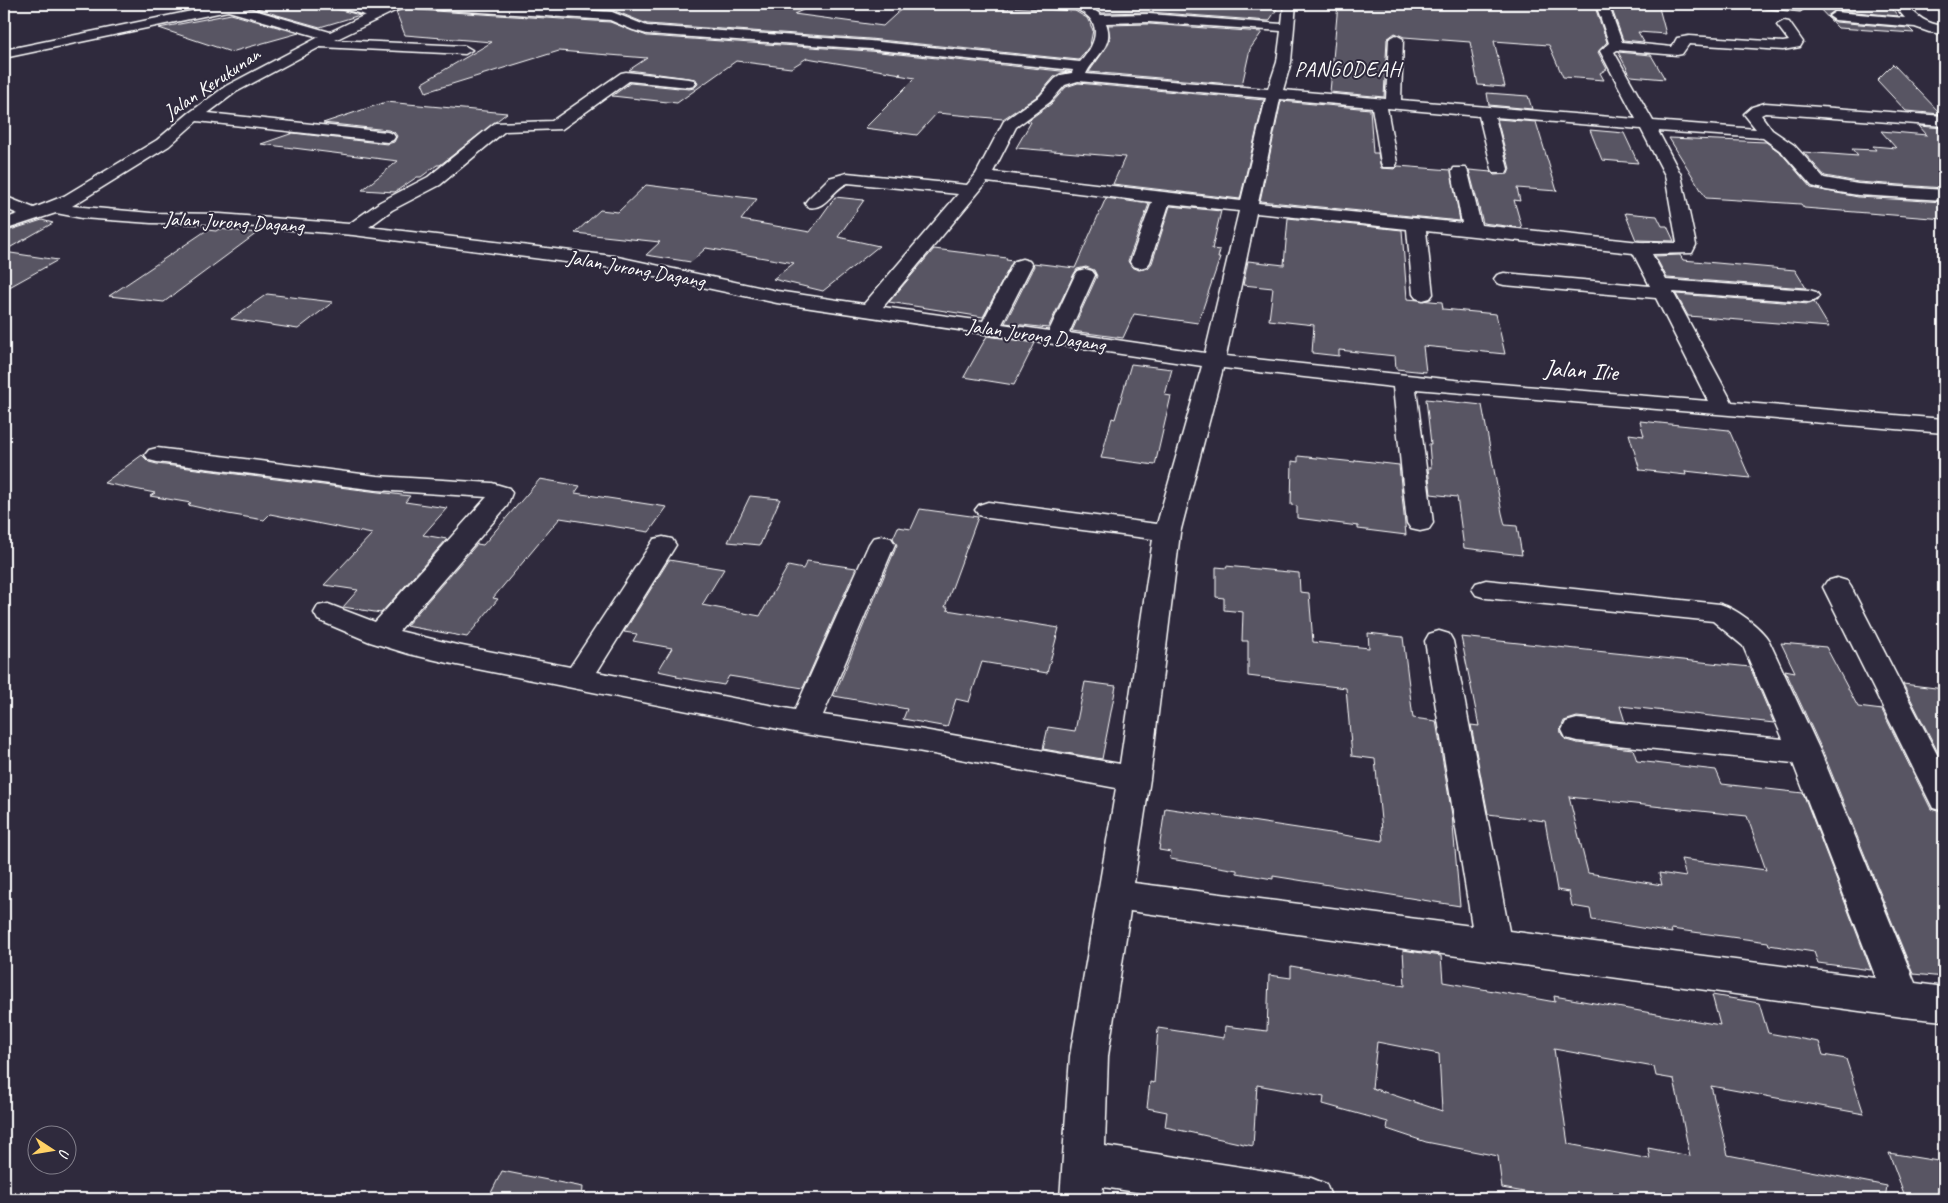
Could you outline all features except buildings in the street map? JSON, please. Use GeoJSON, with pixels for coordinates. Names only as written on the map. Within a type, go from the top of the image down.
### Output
{"type":"FeatureCollection","features":[{"type":"Feature","properties":{"kind":"street"},"geometry":{"type":"LineString","coordinates":[[341,4],[376,14]]}},
{"type":"Feature","properties":{"kind":"street","name":"Jalan Kerukunan"},"geometry":{"type":"LineString","coordinates":[[4,225],[55,207],[162,143],[194,116],[231,89],[324,40],[399,4]]}},
{"type":"Feature","properties":{"kind":"street"},"geometry":{"type":"LineString","coordinates":[[418,4],[612,16],[624,20],[636,28],[648,30],[870,45],[1081,72]]}},
{"type":"Feature","properties":{"kind":"street"},"geometry":{"type":"LineString","coordinates":[[870,311],[983,176],[1010,124],[1045,99],[1060,82],[1081,72],[1100,44],[1102,29],[1099,19],[1084,6],[1074,4]]}},
{"type":"Feature","properties":{"kind":"street"},"geometry":{"type":"LineString","coordinates":[[1602,4],[1616,44],[1615,46]]}},
{"type":"Feature","properties":{"kind":"street"},"geometry":{"type":"LineString","coordinates":[[1766,4],[1800,7]]}},
{"type":"Feature","properties":{"kind":"street"},"geometry":{"type":"LineString","coordinates":[[1899,4],[1917,23]]}},
{"type":"Feature","properties":{"kind":"street"},"geometry":{"type":"LineString","coordinates":[[4,54],[236,5],[324,40],[465,50]]}},
{"type":"Feature","properties":{"kind":"street"},"geometry":{"type":"LineString","coordinates":[[1099,19],[1289,16],[1284,62],[1274,94],[1247,208],[1214,361],[1167,533],[1134,780],[1089,1056],[1082,1181],[1311,1199]]}},
{"type":"Feature","properties":{"kind":"street"},"geometry":{"type":"LineString","coordinates":[[1835,16],[1917,23],[1929,28],[1944,30]]}},
{"type":"Feature","properties":{"kind":"street"},"geometry":{"type":"LineString","coordinates":[[983,176],[1247,208],[1640,248],[1685,249],[1687,245],[1673,175],[1607,51],[1615,46],[1677,51],[1684,41],[1783,46],[1795,44],[1796,42],[1784,25]]}},
{"type":"Feature","properties":{"kind":"street"},"geometry":{"type":"LineString","coordinates":[[1389,163],[1386,104],[1396,39]]}},
{"type":"Feature","properties":{"kind":"street"},"geometry":{"type":"LineString","coordinates":[[1081,72],[1084,78],[1148,84],[1648,126],[1765,133],[1780,140],[1819,182],[1841,188],[1944,195]]}},
{"type":"Feature","properties":{"kind":"street"},"geometry":{"type":"LineString","coordinates":[[353,230],[386,206],[434,181],[501,126],[556,126],[626,76],[689,83]]}},
{"type":"Feature","properties":{"kind":"street"},"geometry":{"type":"LineString","coordinates":[[1765,133],[1752,114],[1757,110],[1766,108],[1944,121]]}},
{"type":"Feature","properties":{"kind":"street"},"geometry":{"type":"LineString","coordinates":[[1486,111],[1500,169]]}},
{"type":"Feature","properties":{"kind":"street"},"geometry":{"type":"LineString","coordinates":[[194,116],[387,137]]}},
{"type":"Feature","properties":{"kind":"street"},"geometry":{"type":"LineString","coordinates":[[1460,172],[1473,230]]}},
{"type":"Feature","properties":{"kind":"street"},"geometry":{"type":"LineString","coordinates":[[814,203],[835,182],[847,178],[970,190]]}},
{"type":"Feature","properties":{"kind":"street"},"geometry":{"type":"LineString","coordinates":[[1140,262],[1162,198]]}},
{"type":"Feature","properties":{"kind":"street"},"geometry":{"type":"LineString","coordinates":[[4,201],[32,214]]}},
{"type":"Feature","properties":{"kind":"street","name":"Jalan Jurong Dagang"},"geometry":{"type":"LineString","coordinates":[[55,207],[82,213],[151,218],[220,219],[353,230],[613,262],[777,297],[1214,361]]}},
{"type":"Feature","properties":{"kind":"street"},"geometry":{"type":"LineString","coordinates":[[1416,225],[1423,294]]}},
{"type":"Feature","properties":{"kind":"street"},"geometry":{"type":"LineString","coordinates":[[1640,248],[1723,408]]}},
{"type":"Feature","properties":{"kind":"street"},"geometry":{"type":"LineString","coordinates":[[990,328],[1022,265]]}},
{"type":"Feature","properties":{"kind":"street"},"geometry":{"type":"LineString","coordinates":[[1056,338],[1085,275]]}},
{"type":"Feature","properties":{"kind":"street"},"geometry":{"type":"LineString","coordinates":[[1504,279],[1809,296]]}},
{"type":"Feature","properties":{"kind":"street","name":"Jalan Ilie"},"geometry":{"type":"LineString","coordinates":[[1214,361],[1464,388],[1944,426]]}},
{"type":"Feature","properties":{"kind":"street"},"geometry":{"type":"LineString","coordinates":[[1404,382],[1420,523]]}},
{"type":"Feature","properties":{"kind":"street"},"geometry":{"type":"LineString","coordinates":[[157,455],[377,483],[492,490],[500,493],[498,501],[380,635]]}},
{"type":"Feature","properties":{"kind":"street"},"geometry":{"type":"LineString","coordinates":[[988,510],[1167,533]]}},
{"type":"Feature","properties":{"kind":"street"},"geometry":{"type":"LineString","coordinates":[[804,724],[882,544]]}},
{"type":"Feature","properties":{"kind":"street"},"geometry":{"type":"LineString","coordinates":[[578,678],[664,545]]}},
{"type":"Feature","properties":{"kind":"street"},"geometry":{"type":"LineString","coordinates":[[1837,587],[1944,799]]}},
{"type":"Feature","properties":{"kind":"street"},"geometry":{"type":"LineString","coordinates":[[1486,589],[1720,613],[1755,641],[1805,753],[1903,1000]]}},
{"type":"Feature","properties":{"kind":"street"},"geometry":{"type":"LineString","coordinates":[[328,613],[380,635],[457,655],[804,724],[912,739],[1134,780]]}},
{"type":"Feature","properties":{"kind":"street"},"geometry":{"type":"LineString","coordinates":[[1439,641],[1493,943]]}},
{"type":"Feature","properties":{"kind":"street"},"geometry":{"type":"LineString","coordinates":[[1576,730],[1805,753]]}},
{"type":"Feature","properties":{"kind":"street"},"geometry":{"type":"LineString","coordinates":[[1116,895],[1493,943],[1903,1000],[1944,1004]]}},
{"type":"Feature","properties":{"kind":"district","name":"PANGODEAH"},"geometry":{"type":"Point","coordinates":[1348,69]}}]}
